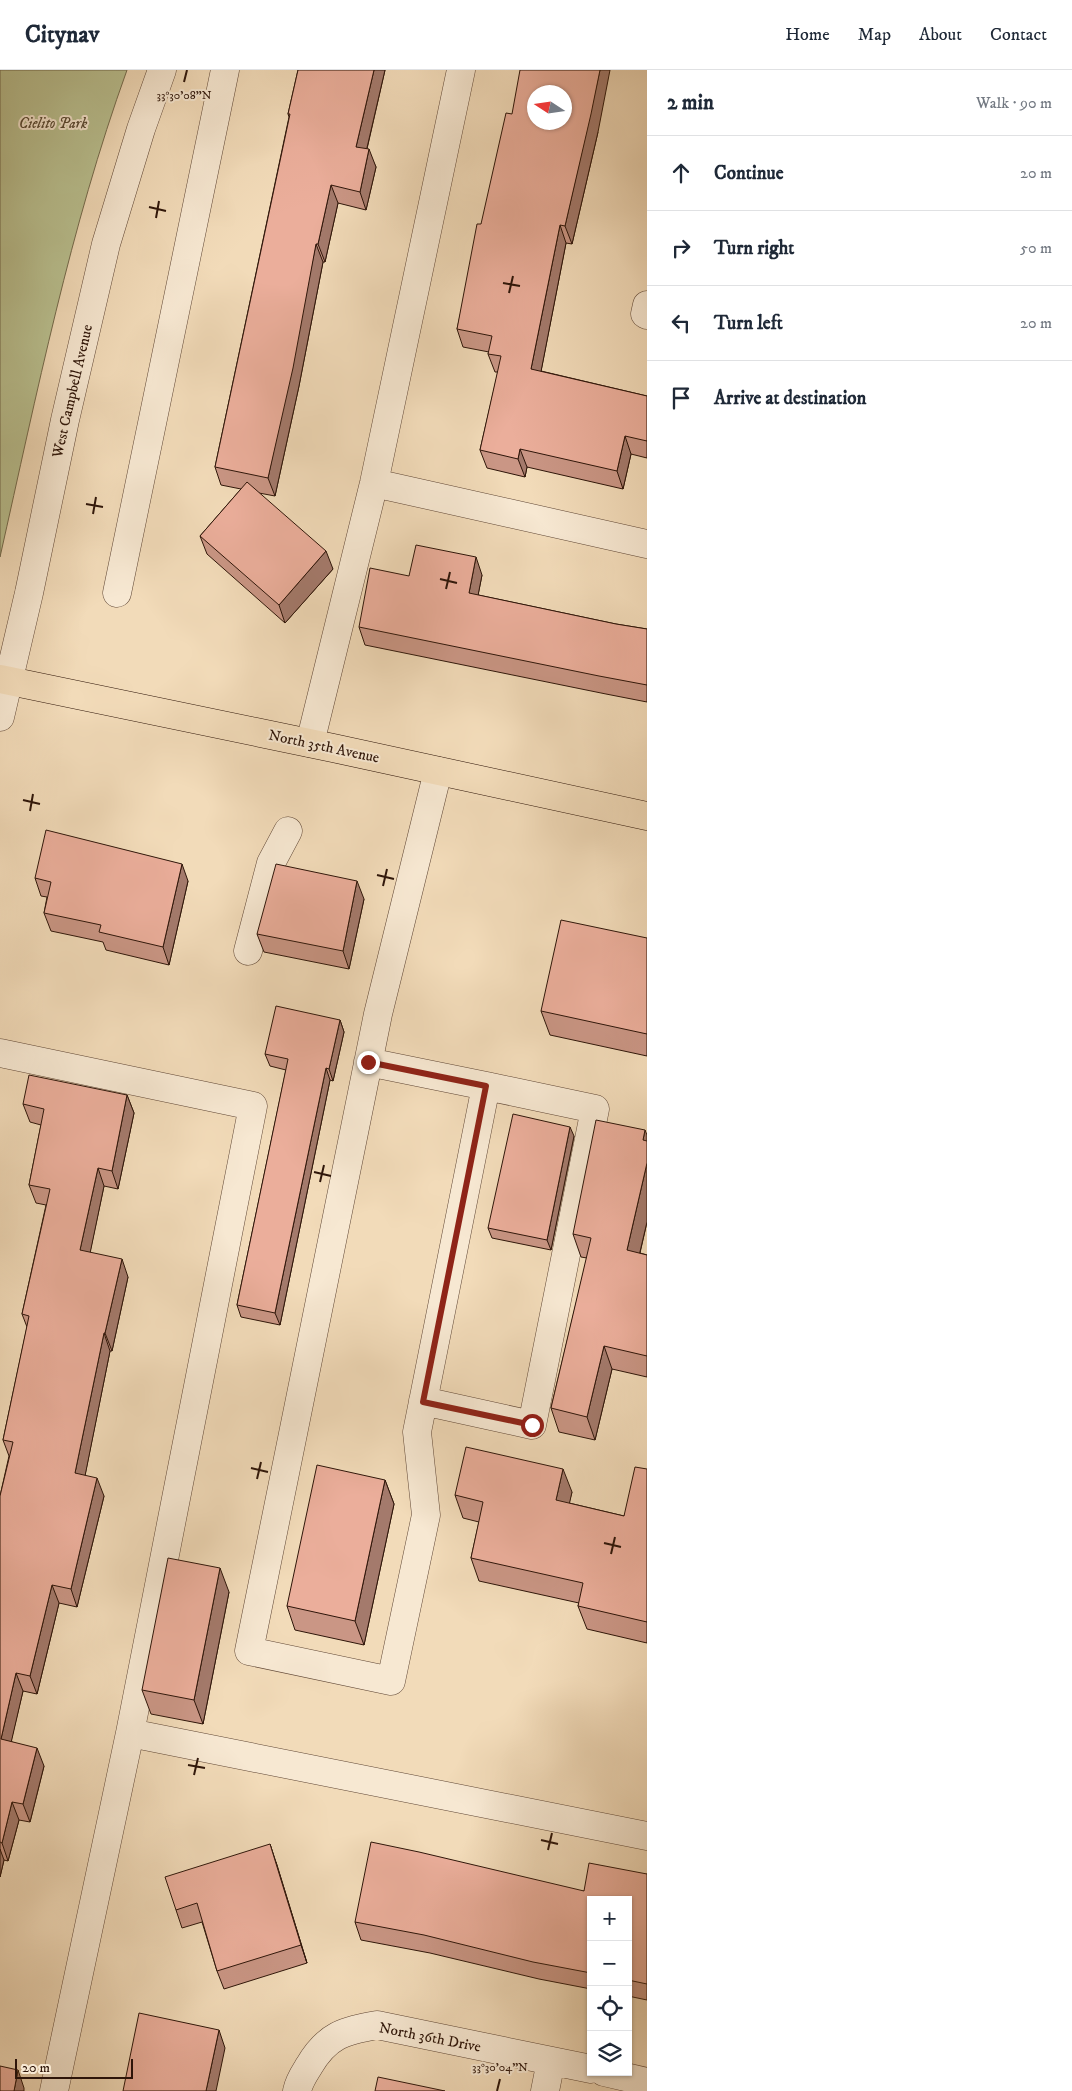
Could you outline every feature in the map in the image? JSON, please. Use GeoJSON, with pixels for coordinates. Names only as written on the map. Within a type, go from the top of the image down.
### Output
{"type":"FeatureCollection","features":[{"type":"Feature","properties":{"kind":"main road","name":"North 35th Avenue"},"geometry":{"type":"LineString","coordinates":[[4,680],[438,770],[647,816]]}},
{"type":"Feature","properties":{"kind":"street","name":"West Campbell Avenue"},"geometry":{"type":"LineString","coordinates":[[0,717],[4,680],[29,593],[65,420],[106,244],[141,129],[162,70]]}},
{"type":"Feature","properties":{"kind":"street"},"geometry":{"type":"LineString","coordinates":[[117,593],[226,70]]}},
{"type":"Feature","properties":{"kind":"street"},"geometry":{"type":"LineString","coordinates":[[310,743],[374,483],[461,70]]}},
{"type":"Feature","properties":{"kind":"street"},"geometry":{"type":"LineString","coordinates":[[374,483],[647,544]]}},
{"type":"Feature","properties":{"kind":"street"},"geometry":{"type":"LineString","coordinates":[[438,770],[378,1014],[249,1651],[391,1681],[426,1515],[417,1432],[486,1086]]}},
{"type":"Feature","properties":{"kind":"street"},"geometry":{"type":"LineString","coordinates":[[248,950],[271,864],[288,831]]}},
{"type":"Feature","properties":{"kind":"street"},"geometry":{"type":"LineString","coordinates":[[0,1053],[253,1106],[130,1733],[54,2091]]}},
{"type":"Feature","properties":{"kind":"street"},"geometry":{"type":"LineString","coordinates":[[368,1062],[595,1109],[532,1425],[423,1402]]}},
{"type":"Feature","properties":{"kind":"street"},"geometry":{"type":"LineString","coordinates":[[130,1733],[647,1836]]}},
{"type":"Feature","properties":{"kind":"street","name":"North 36th Drive"},"geometry":{"type":"LineString","coordinates":[[297,2091],[298,2083],[315,2055],[329,2040],[354,2029],[377,2025],[587,2068]]}},
{"type":"Feature","properties":{"kind":"street"},"geometry":{"type":"LineString","coordinates":[[545,2091],[551,2060]]}},
{"type":"Feature","properties":{"kind":"street"},"geometry":{"type":"LineString","coordinates":[[621,2076],[647,2082]]}},
{"type":"Feature","properties":{"kind":"green space","name":"Cielito Park"},"geometry":{"type":"Polygon","coordinates":[[[0,70],[127,70],[88,190],[56,311],[0,557],[0,70]]]}},
{"type":"Feature","properties":{"kind":"building"},"geometry":{"type":"Polygon","coordinates":[[[298,70],[374,70],[356,147],[369,149],[360,192],[331,185],[318,244],[316,244],[293,368],[268,478],[215,467],[298,70]]]}},
{"type":"Feature","properties":{"kind":"building"},"geometry":{"type":"Polygon","coordinates":[[[520,70],[600,70],[565,226],[560,225],[531,369],[647,396],[647,441],[625,436],[617,471],[520,449],[518,459],[480,450],[501,356],[488,354],[492,336],[457,329],[477,224],[481,224],[506,113],[512,114],[520,70]]]}},
{"type":"Feature","properties":{"kind":"building"},"geometry":{"type":"Polygon","coordinates":[[[247,482],[326,551],[279,605],[200,536],[247,482]]]}},
{"type":"Feature","properties":{"kind":"building"},"geometry":{"type":"Polygon","coordinates":[[[416,545],[476,557],[469,593],[647,629],[647,685],[359,627],[370,568],[409,576],[416,545]]]}},
{"type":"Feature","properties":{"kind":"building"},"geometry":{"type":"Polygon","coordinates":[[[46,830],[182,864],[163,947],[99,932],[101,925],[44,913],[51,882],[35,878],[46,830]]]}},
{"type":"Feature","properties":{"kind":"building"},"geometry":{"type":"Polygon","coordinates":[[[276,864],[357,881],[343,951],[257,934],[276,864]]]}},
{"type":"Feature","properties":{"kind":"building"},"geometry":{"type":"Polygon","coordinates":[[[561,920],[647,938],[647,1034],[541,1011],[561,920]]]}},
{"type":"Feature","properties":{"kind":"building"},"geometry":{"type":"Polygon","coordinates":[[[276,1006],[340,1020],[329,1069],[326,1068],[275,1313],[237,1305],[288,1059],[265,1054],[276,1006]]]}},
{"type":"Feature","properties":{"kind":"building"},"geometry":{"type":"Polygon","coordinates":[[[29,1075],[127,1095],[112,1171],[98,1168],[80,1250],[122,1259],[104,1333],[75,1473],[97,1478],[71,1589],[52,1585],[30,1676],[16,1673],[1,1739],[37,1748],[23,1804],[12,1802],[2,1843],[0,1842],[0,1496],[13,1442],[3,1440],[29,1316],[22,1314],[50,1189],[29,1185],[44,1109],[23,1104],[29,1075]]]}},
{"type":"Feature","properties":{"kind":"building"},"geometry":{"type":"Polygon","coordinates":[[[513,1114],[570,1127],[547,1240],[488,1228],[513,1114]]]}},
{"type":"Feature","properties":{"kind":"building"},"geometry":{"type":"Polygon","coordinates":[[[596,1120],[645,1130],[643,1140],[647,1141],[647,1163],[627,1250],[647,1255],[647,1356],[604,1346],[587,1417],[551,1408],[591,1238],[573,1234],[596,1120]]]}},
{"type":"Feature","properties":{"kind":"building"},"geometry":{"type":"Polygon","coordinates":[[[466,1447],[563,1469],[556,1500],[624,1516],[635,1467],[647,1469],[647,1622],[578,1606],[583,1583],[471,1558],[483,1502],[455,1495],[466,1447]]]}},
{"type":"Feature","properties":{"kind":"building"},"geometry":{"type":"Polygon","coordinates":[[[317,1465],[385,1480],[355,1621],[287,1606],[317,1465]]]}},
{"type":"Feature","properties":{"kind":"building"},"geometry":{"type":"Polygon","coordinates":[[[168,1558],[220,1568],[194,1700],[142,1690],[168,1558]]]}},
{"type":"Feature","properties":{"kind":"building"},"geometry":{"type":"Polygon","coordinates":[[[371,1842],[584,1891],[589,1863],[647,1874],[647,1984],[632,1981],[632,1896],[587,1896],[587,1972],[533,1962],[424,1935],[355,1922],[371,1842]]]}},
{"type":"Feature","properties":{"kind":"building"},"geometry":{"type":"Polygon","coordinates":[[[270,1844],[301,1945],[217,1971],[197,1903],[176,1910],[165,1877],[270,1844]]]}},
{"type":"Feature","properties":{"kind":"building"},"geometry":{"type":"Polygon","coordinates":[[[139,2013],[219,2030],[206,2091],[123,2091],[139,2013]]]}},
{"type":"Feature","properties":{"kind":"building"},"geometry":{"type":"Polygon","coordinates":[[[0,2066],[18,2070],[14,2091],[0,2091],[0,2066]]]}},
{"type":"Feature","properties":{"kind":"building"},"geometry":{"type":"Polygon","coordinates":[[[378,2077],[445,2091],[375,2091],[378,2077]]]}},
{"type":"Feature","properties":{"kind":"route"},"geometry":{"type":"LineString","coordinates":[[368,1062],[486,1086],[423,1402],[532,1425]]}}]}
